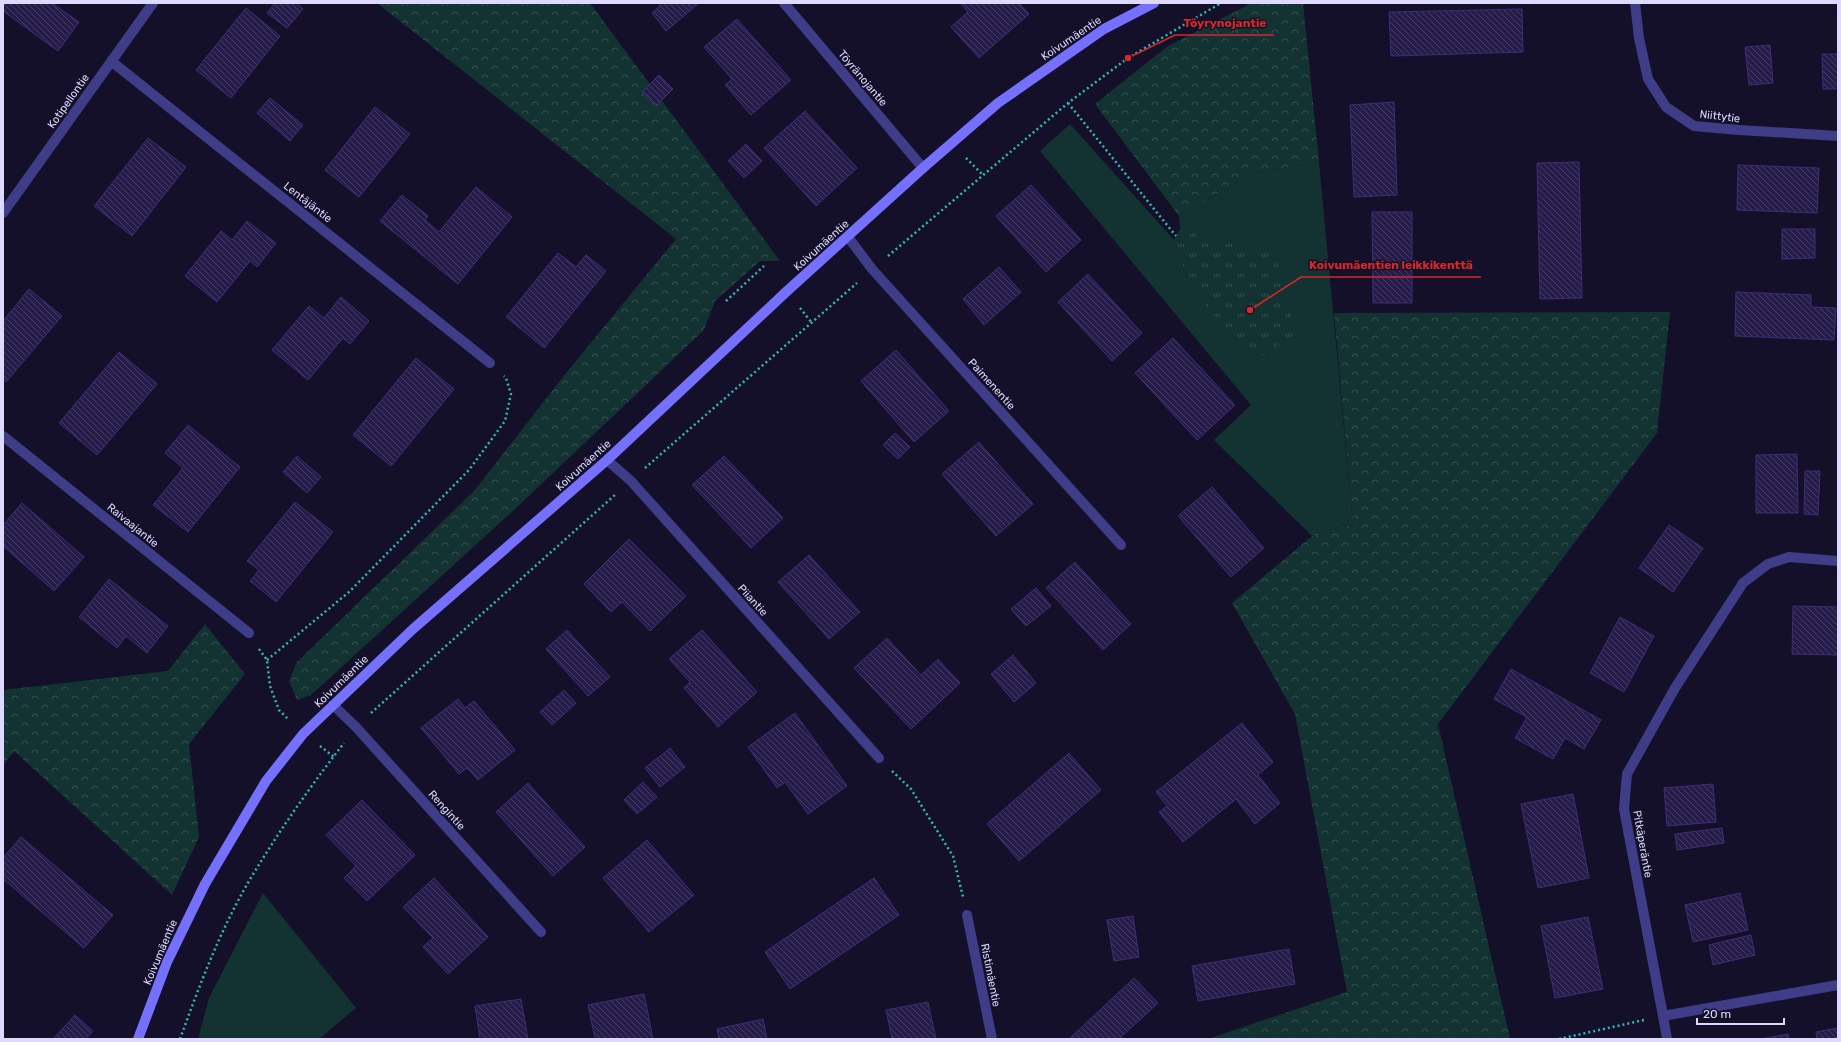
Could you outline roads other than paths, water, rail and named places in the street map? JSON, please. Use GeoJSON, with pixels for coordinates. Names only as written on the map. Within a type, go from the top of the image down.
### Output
{"type":"FeatureCollection","features":[{"type":"Feature","properties":{"kind":"street","name":"Kotipellontie"},"geometry":{"type":"LineString","coordinates":[[3,213],[153,3]]}},
{"type":"Feature","properties":{"kind":"street","name":"Töyränojantie"},"geometry":{"type":"LineString","coordinates":[[784,3],[924,168]]}},
{"type":"Feature","properties":{"kind":"street","name":"Koivumäentie"},"geometry":{"type":"LineString","coordinates":[[138,1039],[166,962],[205,884],[266,781],[303,734],[413,629],[607,460],[721,352],[998,103],[1104,29],[1154,3]]}},
{"type":"Feature","properties":{"kind":"street","name":"Niittytie"},"geometry":{"type":"LineString","coordinates":[[1635,3],[1639,38],[1648,79],[1666,106],[1694,126],[1838,136]]}},
{"type":"Feature","properties":{"kind":"street","name":"Lentäjäntie"},"geometry":{"type":"LineString","coordinates":[[111,61],[490,362]]}},
{"type":"Feature","properties":{"kind":"street","name":"Paimenentie"},"geometry":{"type":"LineString","coordinates":[[848,237],[872,269],[1122,545]]}},
{"type":"Feature","properties":{"kind":"street","name":"Raivaajantie"},"geometry":{"type":"LineString","coordinates":[[3,436],[248,633]]}},
{"type":"Feature","properties":{"kind":"street","name":"Piiantie"},"geometry":{"type":"LineString","coordinates":[[607,460],[631,481],[879,758]]}},
{"type":"Feature","properties":{"kind":"street","name":"Pitkäperäntie"},"geometry":{"type":"LineString","coordinates":[[1667,1039],[1624,810],[1627,774],[1675,688],[1743,583],[1768,564],[1789,558],[1838,561]]}},
{"type":"Feature","properties":{"kind":"street","name":"Rengintie"},"geometry":{"type":"LineString","coordinates":[[333,705],[356,727],[541,932]]}},
{"type":"Feature","properties":{"kind":"street","name":"Ristimäentie"},"geometry":{"type":"LineString","coordinates":[[967,915],[992,1039]]}},
{"type":"Feature","properties":{"kind":"street"},"geometry":{"type":"LineString","coordinates":[[1663,1016],[1838,985]]}},
{"type":"Feature","properties":{"kind":"place","name":"Töyrynojantie"},"geometry":{"type":"Point","coordinates":[1128,58]}},
{"type":"Feature","properties":{"kind":"place","name":"Koivumäentien leikkikenttä"},"geometry":{"type":"Point","coordinates":[1250,310]}}]}
